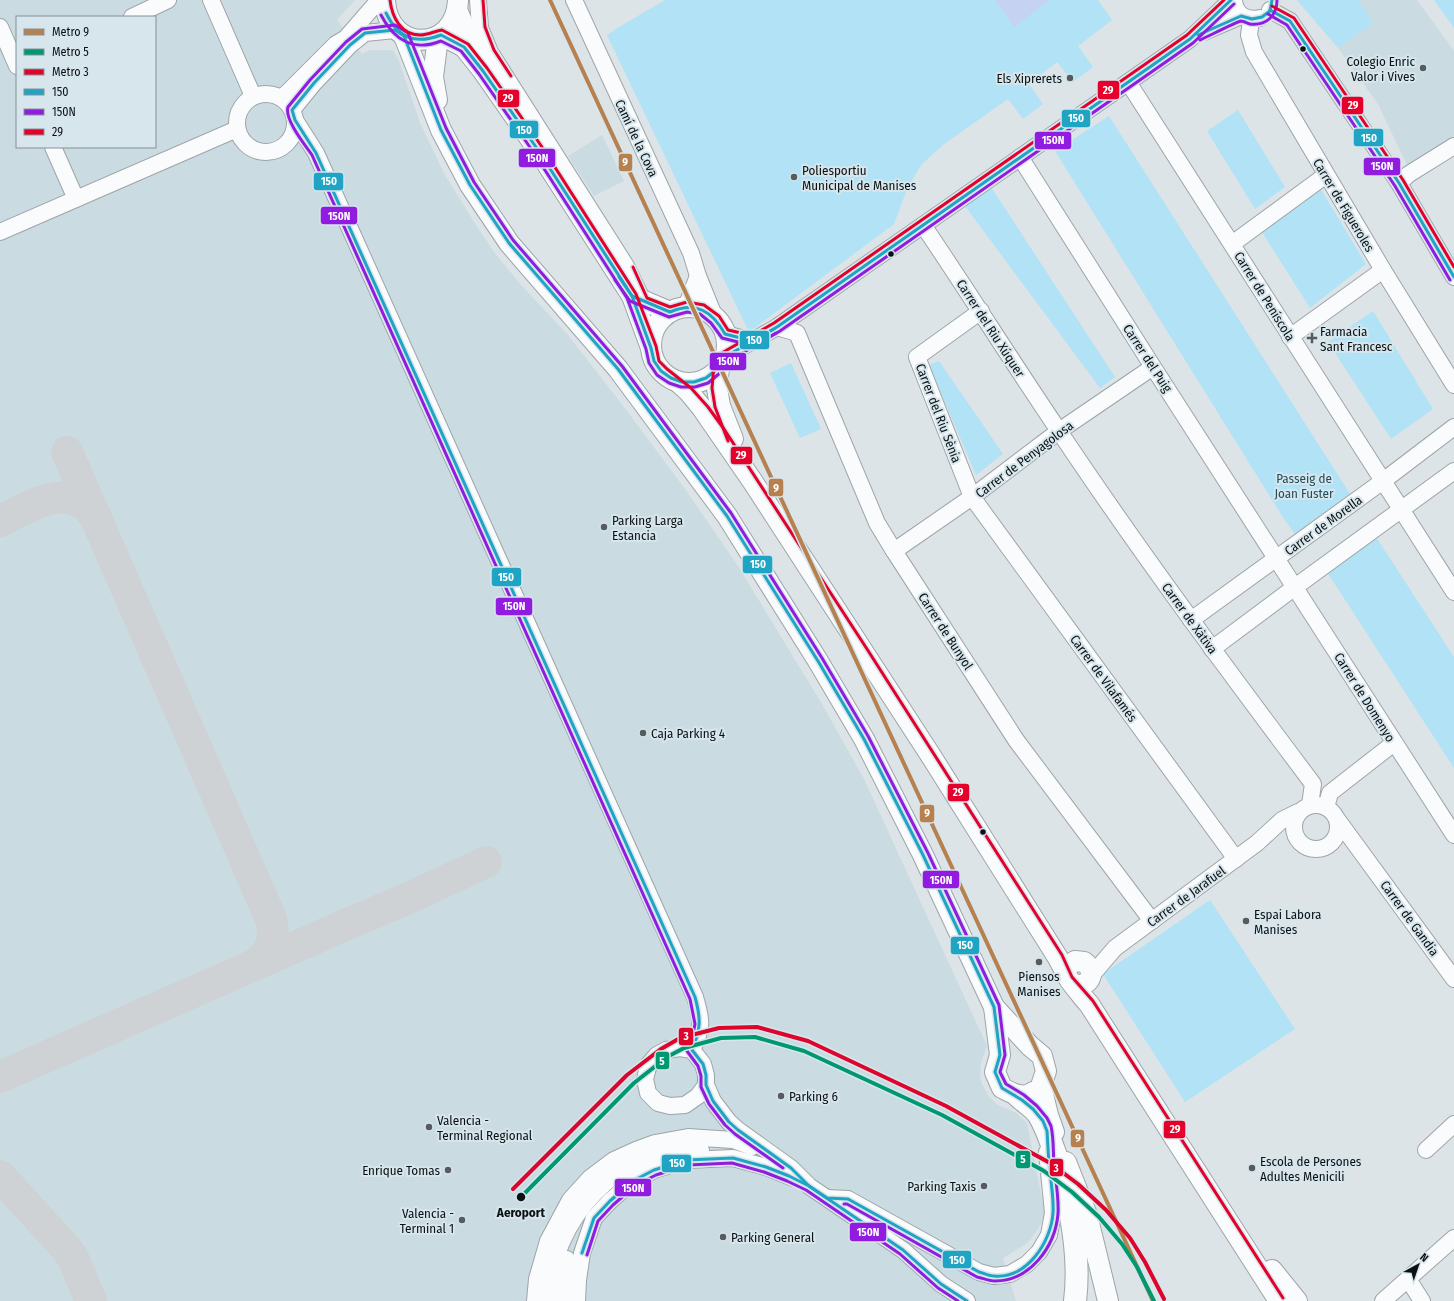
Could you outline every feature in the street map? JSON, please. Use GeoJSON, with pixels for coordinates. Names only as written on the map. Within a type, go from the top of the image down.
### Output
{"type":"FeatureCollection","features":[{"type":"Feature","properties":{"kind":"highway"},"geometry":{"type":"LineString","coordinates":[[1018,1096],[1037,1113],[1047,1129],[1062,1174],[1071,1220],[1076,1260],[1075,1301]]}},
{"type":"Feature","properties":{"kind":"main road"},"geometry":{"type":"LineString","coordinates":[[385,0],[385,11],[389,21],[400,33],[442,130],[470,185],[509,244],[623,375],[727,516],[818,661],[864,739],[920,848],[994,1007],[1030,1046],[1042,1056],[1046,1071],[1041,1086],[1048,1115],[1087,1215],[1108,1301]]}},
{"type":"Feature","properties":{"kind":"main road"},"geometry":{"type":"LineString","coordinates":[[400,33],[415,40],[427,40],[439,36],[449,28],[454,19],[458,5]]}},
{"type":"Feature","properties":{"kind":"main road"},"geometry":{"type":"LineString","coordinates":[[458,5],[483,71]]}},
{"type":"Feature","properties":{"kind":"main road"},"geometry":{"type":"LineString","coordinates":[[439,36],[464,47],[483,71],[538,150],[638,299],[651,348]]}},
{"type":"Feature","properties":{"kind":"main road"},"geometry":{"type":"LineString","coordinates":[[439,36],[433,76],[442,130]]}},
{"type":"Feature","properties":{"kind":"main road"},"geometry":{"type":"LineString","coordinates":[[638,299],[678,310],[701,310],[714,318],[721,326],[725,334],[726,343],[717,388],[720,406],[753,482]]}},
{"type":"Feature","properties":{"kind":"main road"},"geometry":{"type":"LineString","coordinates":[[678,310],[661,320],[655,327],[652,336],[651,355],[661,372],[669,378],[687,383],[705,380],[711,376],[721,363]]}},
{"type":"Feature","properties":{"kind":"main road"},"geometry":{"type":"LineString","coordinates":[[677,381],[702,408],[753,482],[931,756],[986,828],[1065,947],[1189,1147],[1259,1256],[1297,1301]]}},
{"type":"Feature","properties":{"kind":"main road"},"geometry":{"type":"LineString","coordinates":[[1080,972],[1089,1004],[1279,1301]]}},
{"type":"Feature","properties":{"kind":"main road"},"geometry":{"type":"LineString","coordinates":[[994,1007],[1000,1055],[995,1072],[1002,1088],[1018,1096],[1031,1094],[1041,1086]]}},
{"type":"Feature","properties":{"kind":"main road"},"geometry":{"type":"LineString","coordinates":[[1000,1055],[1014,1046],[1030,1046]]}},
{"type":"Feature","properties":{"kind":"street"},"geometry":{"type":"LineString","coordinates":[[134,16],[168,0]]}},
{"type":"Feature","properties":{"kind":"street"},"geometry":{"type":"LineString","coordinates":[[211,0],[253,96]]}},
{"type":"Feature","properties":{"kind":"street"},"geometry":{"type":"LineString","coordinates":[[379,0],[346,38],[336,44],[290,109],[293,133],[286,145],[277,150],[267,152],[256,151],[247,146],[240,138],[237,128],[236,119],[239,109],[245,101],[253,96],[263,93],[273,94],[290,109],[316,153],[692,990],[700,1016],[686,1049]]}},
{"type":"Feature","properties":{"kind":"street"},"geometry":{"type":"LineString","coordinates":[[478,0],[480,28],[490,52],[626,266],[638,299]]}},
{"type":"Feature","properties":{"kind":"street","name":"Camí de la Cova"},"geometry":{"type":"LineString","coordinates":[[574,0],[691,253],[714,318]]}},
{"type":"Feature","properties":{"kind":"street"},"geometry":{"type":"LineString","coordinates":[[721,363],[752,341],[777,327],[1190,39],[1233,0],[1237,11],[1246,18]]}},
{"type":"Feature","properties":{"kind":"street"},"geometry":{"type":"LineString","coordinates":[[1190,39],[1246,18],[1260,18],[1266,15],[1271,5],[1290,21],[1399,183],[1454,277]]}},
{"type":"Feature","properties":{"kind":"street","name":"Carrer de Figueroles"},"geometry":{"type":"LineString","coordinates":[[1246,18],[1254,52],[1383,270],[1454,385]]}},
{"type":"Feature","properties":{"kind":"street"},"geometry":{"type":"LineString","coordinates":[[0,27],[16,64]]}},
{"type":"Feature","properties":{"kind":"street"},"geometry":{"type":"LineString","coordinates":[[290,109],[350,45],[365,33],[400,33]]}},
{"type":"Feature","properties":{"kind":"street","name":"Carrer de Peníscola"},"geometry":{"type":"LineString","coordinates":[[1128,82],[1232,244],[1290,338],[1454,592]]}},
{"type":"Feature","properties":{"kind":"street"},"geometry":{"type":"LineString","coordinates":[[0,232],[237,128]]}},
{"type":"Feature","properties":{"kind":"street"},"geometry":{"type":"LineString","coordinates":[[286,145],[316,153]]}},
{"type":"Feature","properties":{"kind":"street"},"geometry":{"type":"LineString","coordinates":[[1399,183],[1409,174],[1454,146]]}},
{"type":"Feature","properties":{"kind":"street"},"geometry":{"type":"LineString","coordinates":[[53,148],[76,199]]}},
{"type":"Feature","properties":{"kind":"street","name":"Carrer del Puig"},"geometry":{"type":"LineString","coordinates":[[1020,157],[1153,367],[1277,558]]}},
{"type":"Feature","properties":{"kind":"street"},"geometry":{"type":"LineString","coordinates":[[1232,244],[1326,175]]}},
{"type":"Feature","properties":{"kind":"street","name":"Carrer del Riu Xúquer"},"geometry":{"type":"LineString","coordinates":[[923,225],[1059,431]]}},
{"type":"Feature","properties":{"kind":"street"},"geometry":{"type":"LineString","coordinates":[[1290,338],[1383,270]]}},
{"type":"Feature","properties":{"kind":"street"},"geometry":{"type":"LineString","coordinates":[[678,310],[698,276]]}},
{"type":"Feature","properties":{"kind":"street","name":"Carrer del Riu Sènia"},"geometry":{"type":"LineString","coordinates":[[972,497],[917,357],[981,311]]}},
{"type":"Feature","properties":{"kind":"street","name":"Carrer de Bunyol"},"geometry":{"type":"LineString","coordinates":[[777,327],[797,333],[878,524],[894,551],[1016,740],[1152,921]]}},
{"type":"Feature","properties":{"kind":"street"},"geometry":{"type":"LineString","coordinates":[[725,334],[752,341]]}},
{"type":"Feature","properties":{"kind":"street","name":"Carrer de Penyagolosa"},"geometry":{"type":"LineString","coordinates":[[894,551],[972,497],[1059,431],[1153,367]]}},
{"type":"Feature","properties":{"kind":"street","name":"Carrer de Morella"},"geometry":{"type":"LineString","coordinates":[[1191,620],[1383,481],[1454,427]]}},
{"type":"Feature","properties":{"kind":"street","name":"Carrer de Xàtiva"},"geometry":{"type":"LineString","coordinates":[[1059,431],[1191,620],[1313,784],[1304,808]]}},
{"type":"Feature","properties":{"kind":"street"},"geometry":{"type":"LineString","coordinates":[[1212,649],[1454,471]]}},
{"type":"Feature","properties":{"kind":"street","name":"Carrer de Vilafamés"},"geometry":{"type":"LineString","coordinates":[[972,497],[1236,859]]}},
{"type":"Feature","properties":{"kind":"street","name":"Carrer de Domenyo"},"geometry":{"type":"LineString","coordinates":[[1277,558],[1454,835]]}},
{"type":"Feature","properties":{"kind":"street"},"geometry":{"type":"LineString","coordinates":[[1326,807],[1330,793],[1394,743]]}},
{"type":"Feature","properties":{"kind":"street"},"geometry":{"type":"LineString","coordinates":[[1318,804],[1326,807],[1337,819],[1338,831],[1334,842],[1320,850],[1305,847],[1295,836],[1293,824],[1304,808],[1318,804]]}},
{"type":"Feature","properties":{"kind":"street","name":"Carrer de Jarafuel"},"geometry":{"type":"LineString","coordinates":[[1080,972],[1236,859],[1257,843],[1282,820],[1304,808]]}},
{"type":"Feature","properties":{"kind":"street","name":"Carrer de Gandia"},"geometry":{"type":"LineString","coordinates":[[1337,819],[1454,979]]}},
{"type":"Feature","properties":{"kind":"street","name":"Carrer de Jarafuel"},"geometry":{"type":"LineString","coordinates":[[1257,843],[1277,836],[1295,836]]}},
{"type":"Feature","properties":{"kind":"street","name":"Carrer de Gandia"},"geometry":{"type":"LineString","coordinates":[[1334,842],[1365,858]]}},
{"type":"Feature","properties":{"kind":"street"},"geometry":{"type":"LineString","coordinates":[[706,1085],[698,1096],[685,1105],[670,1106],[658,1103],[650,1096],[645,1079],[649,1064],[657,1055],[666,1050],[686,1049],[703,1064],[706,1075],[706,1085],[713,1101],[729,1122],[770,1161]]}},
{"type":"Feature","properties":{"kind":"street"},"geometry":{"type":"LineString","coordinates":[[1426,1150],[1454,1124]]}},
{"type":"Feature","properties":{"kind":"street"},"geometry":{"type":"LineString","coordinates":[[827,1198],[848,1199],[979,1272],[994,1276],[1010,1274],[1028,1264],[1039,1252],[1049,1234],[1053,1213],[1047,1149],[1047,1129]]}},
{"type":"Feature","properties":{"kind":"street"},"geometry":{"type":"LineString","coordinates":[[535,1301],[537,1279],[548,1241],[570,1200],[590,1178],[614,1160],[655,1143],[688,1137],[733,1140],[770,1161]]}},
{"type":"Feature","properties":{"kind":"street"},"geometry":{"type":"LineString","coordinates":[[548,1301],[553,1267],[566,1232],[583,1206],[599,1188],[622,1170],[639,1161],[659,1154],[690,1149],[741,1153],[791,1168],[809,1186],[903,1250],[942,1284],[967,1301]]}},
{"type":"Feature","properties":{"kind":"street"},"geometry":{"type":"LineString","coordinates":[[564,1301],[564,1267],[571,1247],[585,1222],[599,1203],[620,1186],[654,1170],[687,1160],[733,1158],[770,1161]]}},
{"type":"Feature","properties":{"kind":"street"},"geometry":{"type":"LineString","coordinates":[[577,1301],[582,1253],[594,1218],[610,1201],[633,1181]]}},
{"type":"Feature","properties":{"kind":"street"},"geometry":{"type":"LineString","coordinates":[[1383,1301],[1454,1238]]}},
{"type":"Feature","properties":{"kind":"street"},"geometry":{"type":"LineString","coordinates":[[1408,1279],[1422,1301]]}},
{"type":"Feature","properties":{"kind":"shaded area"},"geometry":{"type":"Polygon","coordinates":[[[0,0],[355,0],[337,20],[362,54],[370,50],[393,50],[399,61],[420,123],[445,175],[476,225],[494,252],[522,286],[567,334],[685,489],[738,566],[822,704],[864,779],[987,1046],[981,1063],[980,1076],[982,1084],[989,1097],[998,1105],[1016,1113],[1027,1123],[1045,1214],[1032,1238],[1026,1244],[1003,1258],[1016,1301],[0,1301],[0,0]]]}},
{"type":"Feature","properties":{"kind":"shaded area"},"geometry":{"type":"Polygon","coordinates":[[[995,0],[1050,0],[1014,27],[995,0]]]}},
{"type":"Feature","properties":{"kind":"shaded area"},"geometry":{"type":"Polygon","coordinates":[[[1358,0],[1417,0],[1454,51],[1454,139],[1409,169],[1378,104],[1338,48],[1373,23],[1358,0]]]}},
{"type":"Feature","properties":{"kind":"shaded area"},"geometry":{"type":"Polygon","coordinates":[[[602,135],[624,181],[594,196],[568,156],[602,135]]]}},
{"type":"Feature","properties":{"kind":"green space","name":"Poliesportiu Municipal de Manises"},"geometry":{"type":"Polygon","coordinates":[[[665,0],[1098,0],[1112,20],[1078,46],[1093,67],[1073,82],[1057,62],[1029,84],[1043,104],[1023,119],[1008,99],[944,144],[921,165],[907,189],[894,224],[749,332],[607,35],[665,0]]]}},
{"type":"Feature","properties":{"kind":"green space"},"geometry":{"type":"Polygon","coordinates":[[[1297,0],[1358,0],[1373,23],[1338,48],[1297,0]]]}},
{"type":"Feature","properties":{"kind":"green space"},"geometry":{"type":"Polygon","coordinates":[[[1434,0],[1454,0],[1454,28],[1434,0]]]}},
{"type":"Feature","properties":{"kind":"green space"},"geometry":{"type":"Polygon","coordinates":[[[1238,110],[1285,187],[1255,209],[1207,131],[1238,110]]]}},
{"type":"Feature","properties":{"kind":"green space","name":"Passeig de Joan Fuster"},"geometry":{"type":"Polygon","coordinates":[[[1109,116],[1350,494],[1295,534],[1284,519],[1055,151],[1109,116]]]}},
{"type":"Feature","properties":{"kind":"green space"},"geometry":{"type":"Polygon","coordinates":[[[991,187],[1115,377],[1100,388],[965,206],[991,187]]]}},
{"type":"Feature","properties":{"kind":"green space"},"geometry":{"type":"Polygon","coordinates":[[[1320,188],[1366,264],[1310,308],[1260,229],[1320,188]]]}},
{"type":"Feature","properties":{"kind":"green space"},"geometry":{"type":"Polygon","coordinates":[[[1373,311],[1433,409],[1391,439],[1328,342],[1373,311]]]}},
{"type":"Feature","properties":{"kind":"green space"},"geometry":{"type":"Polygon","coordinates":[[[939,361],[1003,454],[976,475],[929,365],[939,361]]]}},
{"type":"Feature","properties":{"kind":"green space"},"geometry":{"type":"Polygon","coordinates":[[[791,363],[821,429],[800,438],[770,373],[791,363]]]}},
{"type":"Feature","properties":{"kind":"green space"},"geometry":{"type":"Polygon","coordinates":[[[1376,537],[1454,657],[1454,768],[1327,572],[1376,537]]]}},
{"type":"Feature","properties":{"kind":"green space"},"geometry":{"type":"Polygon","coordinates":[[[1210,900],[1295,1029],[1185,1102],[1103,974],[1210,900]]]}},
{"type":"Feature","properties":{"kind":"taxiway"},"geometry":{"type":"LineString","coordinates":[[67,452],[271,919],[273,939],[269,950],[255,964]]}},
{"type":"Feature","properties":{"kind":"taxiway"},"geometry":{"type":"LineString","coordinates":[[0,521],[42,501],[64,498],[75,500],[85,505],[96,517]]}},
{"type":"Feature","properties":{"kind":"taxiway"},"geometry":{"type":"LineString","coordinates":[[0,1077],[411,897],[486,862]]}},
{"type":"Feature","properties":{"kind":"taxiway"},"geometry":{"type":"LineString","coordinates":[[0,1176],[65,1247],[73,1258],[91,1301]]}},
{"type":"Feature","properties":{"kind":"metro line","name":"9"},"geometry":{"type":"LineString","coordinates":[[550,0],[1153,1301]]}},
{"type":"Feature","properties":{"kind":"metro line","name":"3"},"geometry":{"type":"LineString","coordinates":[[513,1189],[627,1075],[661,1049],[680,1038],[719,1028],[757,1027],[808,1041],[946,1106],[1050,1163],[1078,1184],[1106,1210],[1130,1238],[1145,1262],[1164,1299]]}},
{"type":"Feature","properties":{"kind":"metro line","name":"5"},"geometry":{"type":"LineString","coordinates":[[521,1197],[634,1083],[667,1057],[684,1048],[721,1038],[755,1037],[804,1051],[942,1115],[1044,1171],[1072,1192],[1099,1217],[1122,1244],[1137,1267],[1154,1301]]}},
{"type":"Feature","properties":{"kind":"transit line","name":"29"},"geometry":{"type":"LineString","coordinates":[[390,0],[395,19],[408,32],[420,35],[442,30],[468,44],[487,68],[542,147],[636,294],[656,346],[659,361],[691,388],[708,407],[724,429],[867,649],[1062,955],[1072,977],[1093,1001],[1283,1298]]}},
{"type":"Feature","properties":{"kind":"transit line","name":"29"},"geometry":{"type":"LineString","coordinates":[[483,0],[485,27],[494,50],[511,76]]}},
{"type":"Feature","properties":{"kind":"transit line","name":"29"},"geometry":{"type":"LineString","coordinates":[[728,441],[715,407],[712,388],[714,365],[720,354],[774,323],[1187,35],[1224,0]]}},
{"type":"Feature","properties":{"kind":"transit line","name":"150"},"geometry":{"type":"LineString","coordinates":[[386,13],[396,28],[408,37],[423,39],[441,35],[464,47],[483,71],[538,150],[632,296],[651,348],[654,361],[661,371],[671,378],[682,382],[694,382],[706,378],[716,370],[723,358],[777,327],[1190,39],[1231,0]]}},
{"type":"Feature","properties":{"kind":"transit line","name":"150"},"geometry":{"type":"LineString","coordinates":[[1198,35],[1241,16],[1252,19],[1262,17],[1270,11],[1272,0]]}},
{"type":"Feature","properties":{"kind":"transit line","name":"150N"},"geometry":{"type":"LineString","coordinates":[[1200,40],[1241,21],[1250,24],[1266,22],[1273,15],[1277,0]]}},
{"type":"Feature","properties":{"kind":"transit line","name":"150N"},"geometry":{"type":"LineString","coordinates":[[381,15],[392,31],[406,42],[422,45],[441,41],[461,51],[479,74],[534,153],[627,298],[646,349],[649,363],[657,375],[669,383],[681,387],[695,387],[708,383],[720,373],[727,362],[780,331],[1193,43],[1234,4]]}},
{"type":"Feature","properties":{"kind":"transit line","name":"29"},"geometry":{"type":"LineString","coordinates":[[1272,6],[1294,18],[1403,180],[1454,267]]}},
{"type":"Feature","properties":{"kind":"transit line","name":"150"},"geometry":{"type":"LineString","coordinates":[[1270,10],[1290,21],[1399,183],[1454,277]]}},
{"type":"Feature","properties":{"kind":"transit line","name":"150N"},"geometry":{"type":"LineString","coordinates":[[1268,14],[1287,25],[1395,186],[1450,280]]}},
{"type":"Feature","properties":{"kind":"transit line","name":"150N"},"geometry":{"type":"LineString","coordinates":[[783,1168],[735,1134],[725,1125],[709,1104],[701,1087],[701,1076],[698,1066],[687,1051],[695,1024],[690,999],[312,155],[296,132],[289,118],[288,107],[310,80],[346,42],[362,29],[395,25],[408,33],[446,128],[474,182],[513,240],[622,366],[731,513],[822,658],[868,736],[928,853],[999,1005],[1005,1055],[1000,1072],[1006,1084],[1024,1095],[1037,1106],[1047,1118],[1051,1126],[1058,1202],[1056,1226],[1046,1250],[1030,1269],[1019,1275],[1008,1279],[995,1281],[977,1277],[847,1204],[844,1204]]}},
{"type":"Feature","properties":{"kind":"transit line","name":"150"},"geometry":{"type":"LineString","coordinates":[[395,30],[404,36],[441,130],[470,185],[509,243],[618,369],[727,516],[818,661],[864,739],[923,855],[994,1007],[1000,1055],[995,1072],[1002,1088],[1022,1100],[1033,1109],[1043,1121],[1047,1131],[1053,1202],[1051,1224],[1048,1236],[1035,1256],[1027,1265],[1017,1272],[994,1276],[979,1272],[848,1199],[827,1198],[809,1186],[791,1168],[738,1130],[729,1122],[713,1101],[706,1085],[706,1075],[703,1064],[692,1050],[699,1024],[695,997],[316,153],[295,120],[292,110],[314,83],[350,45],[365,33],[395,30]]}},
{"type":"Feature","properties":{"kind":"transit line","name":"29"},"geometry":{"type":"LineString","coordinates":[[633,267],[647,298],[670,307],[687,302],[704,305],[719,316],[728,330],[754,336]]}},
{"type":"Feature","properties":{"kind":"transit line","name":"150"},"geometry":{"type":"LineString","coordinates":[[619,277],[632,296],[670,312],[688,308],[702,310],[715,319],[725,334],[753,341],[774,329]]}},
{"type":"Feature","properties":{"kind":"transit line","name":"150N"},"geometry":{"type":"LineString","coordinates":[[615,280],[630,301],[669,317],[687,312],[700,314],[711,323],[722,338],[754,346],[776,333]]}},
{"type":"Feature","properties":{"kind":"transit line","name":"150"},"geometry":{"type":"LineString","coordinates":[[582,1253],[594,1218],[610,1201],[633,1181],[654,1170],[687,1160],[733,1158],[766,1167],[809,1186]]}},
{"type":"Feature","properties":{"kind":"transit line","name":"150N"},"geometry":{"type":"LineString","coordinates":[[587,1255],[598,1221],[613,1205],[636,1185],[656,1175],[688,1165],[732,1163],[764,1172],[806,1190],[900,1254],[938,1288],[958,1301]]}},
{"type":"Feature","properties":{"kind":"transit line","name":"150"},"geometry":{"type":"LineString","coordinates":[[809,1186],[903,1250],[941,1284],[967,1301]]}},
{"type":"Feature","properties":{"kind":"place","name":"Colegio Enric Valor i Vives"},"geometry":{"type":"Point","coordinates":[1423,68]}},
{"type":"Feature","properties":{"kind":"place","name":"Els Xiprerets"},"geometry":{"type":"Point","coordinates":[1070,78]}},
{"type":"Feature","properties":{"kind":"place","name":"Poliesportiu Municipal de Manises"},"geometry":{"type":"Point","coordinates":[794,177]}},
{"type":"Feature","properties":{"kind":"place","name":"Farmacia Sant Francesc"},"geometry":{"type":"Point","coordinates":[1312,338]}},
{"type":"Feature","properties":{"kind":"place","name":"Parking Larga Estancia"},"geometry":{"type":"Point","coordinates":[604,527]}},
{"type":"Feature","properties":{"kind":"place","name":"Caja Parking 4"},"geometry":{"type":"Point","coordinates":[643,733]}},
{"type":"Feature","properties":{"kind":"place","name":"Espai Labora Manises"},"geometry":{"type":"Point","coordinates":[1246,921]}},
{"type":"Feature","properties":{"kind":"place","name":"Piensos Manises"},"geometry":{"type":"Point","coordinates":[1039,962]}},
{"type":"Feature","properties":{"kind":"place","name":"Parking 6"},"geometry":{"type":"Point","coordinates":[781,1096]}},
{"type":"Feature","properties":{"kind":"place","name":"Valencia - Terminal Regional"},"geometry":{"type":"Point","coordinates":[429,1127]}},
{"type":"Feature","properties":{"kind":"place","name":"Escola de Persones Adultes Menicili"},"geometry":{"type":"Point","coordinates":[1252,1168]}},
{"type":"Feature","properties":{"kind":"place","name":"Enrique Tomas"},"geometry":{"type":"Point","coordinates":[448,1170]}},
{"type":"Feature","properties":{"kind":"place","name":"Parking Taxis"},"geometry":{"type":"Point","coordinates":[984,1186]}},
{"type":"Feature","properties":{"kind":"place","name":"Aeroport"},"geometry":{"type":"Point","coordinates":[521,1197]}},
{"type":"Feature","properties":{"kind":"place","name":"Valencia - Terminal 1"},"geometry":{"type":"Point","coordinates":[462,1220]}},
{"type":"Feature","properties":{"kind":"place","name":"Parking General"},"geometry":{"type":"Point","coordinates":[723,1237]}}]}
